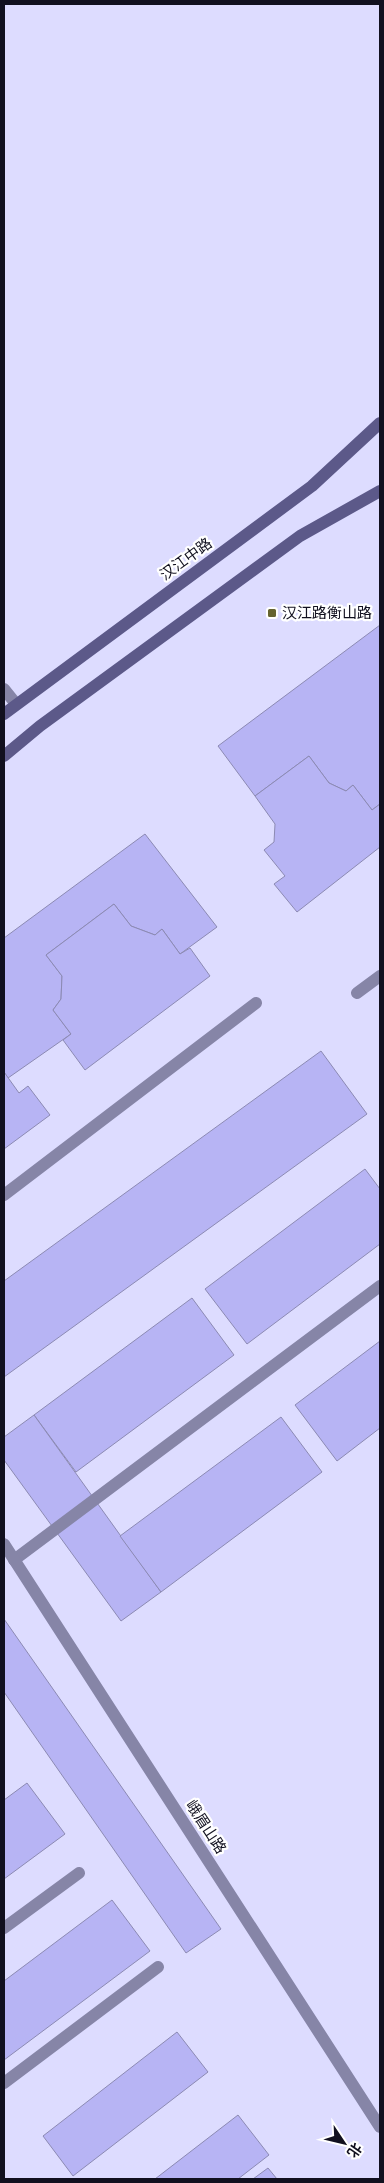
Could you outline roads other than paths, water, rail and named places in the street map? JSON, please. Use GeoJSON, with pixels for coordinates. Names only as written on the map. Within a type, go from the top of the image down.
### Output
{"type":"FeatureCollection","features":[{"type":"Feature","properties":{"kind":"main road","name":"汉江中路"},"geometry":{"type":"LineString","coordinates":[[4,714],[312,486],[380,423]]}},
{"type":"Feature","properties":{"kind":"main road"},"geometry":{"type":"LineString","coordinates":[[4,756],[40,726],[300,536],[380,491]]}},
{"type":"Feature","properties":{"kind":"street"},"geometry":{"type":"LineString","coordinates":[[4,689],[16,704]]}},
{"type":"Feature","properties":{"kind":"street"},"geometry":{"type":"LineString","coordinates":[[357,993],[380,976]]}},
{"type":"Feature","properties":{"kind":"street"},"geometry":{"type":"LineString","coordinates":[[4,1195],[256,1004]]}},
{"type":"Feature","properties":{"kind":"street"},"geometry":{"type":"LineString","coordinates":[[14,1560],[380,1286]]}},
{"type":"Feature","properties":{"kind":"street","name":"峨眉山路"},"geometry":{"type":"LineString","coordinates":[[4,1544],[380,2127]]}},
{"type":"Feature","properties":{"kind":"street"},"geometry":{"type":"LineString","coordinates":[[4,1928],[79,1873]]}},
{"type":"Feature","properties":{"kind":"street"},"geometry":{"type":"LineString","coordinates":[[4,2083],[158,1967]]}},
{"type":"Feature","properties":{"kind":"place","name":"汉江路衡山路"},"geometry":{"type":"Point","coordinates":[272,613]}}]}
